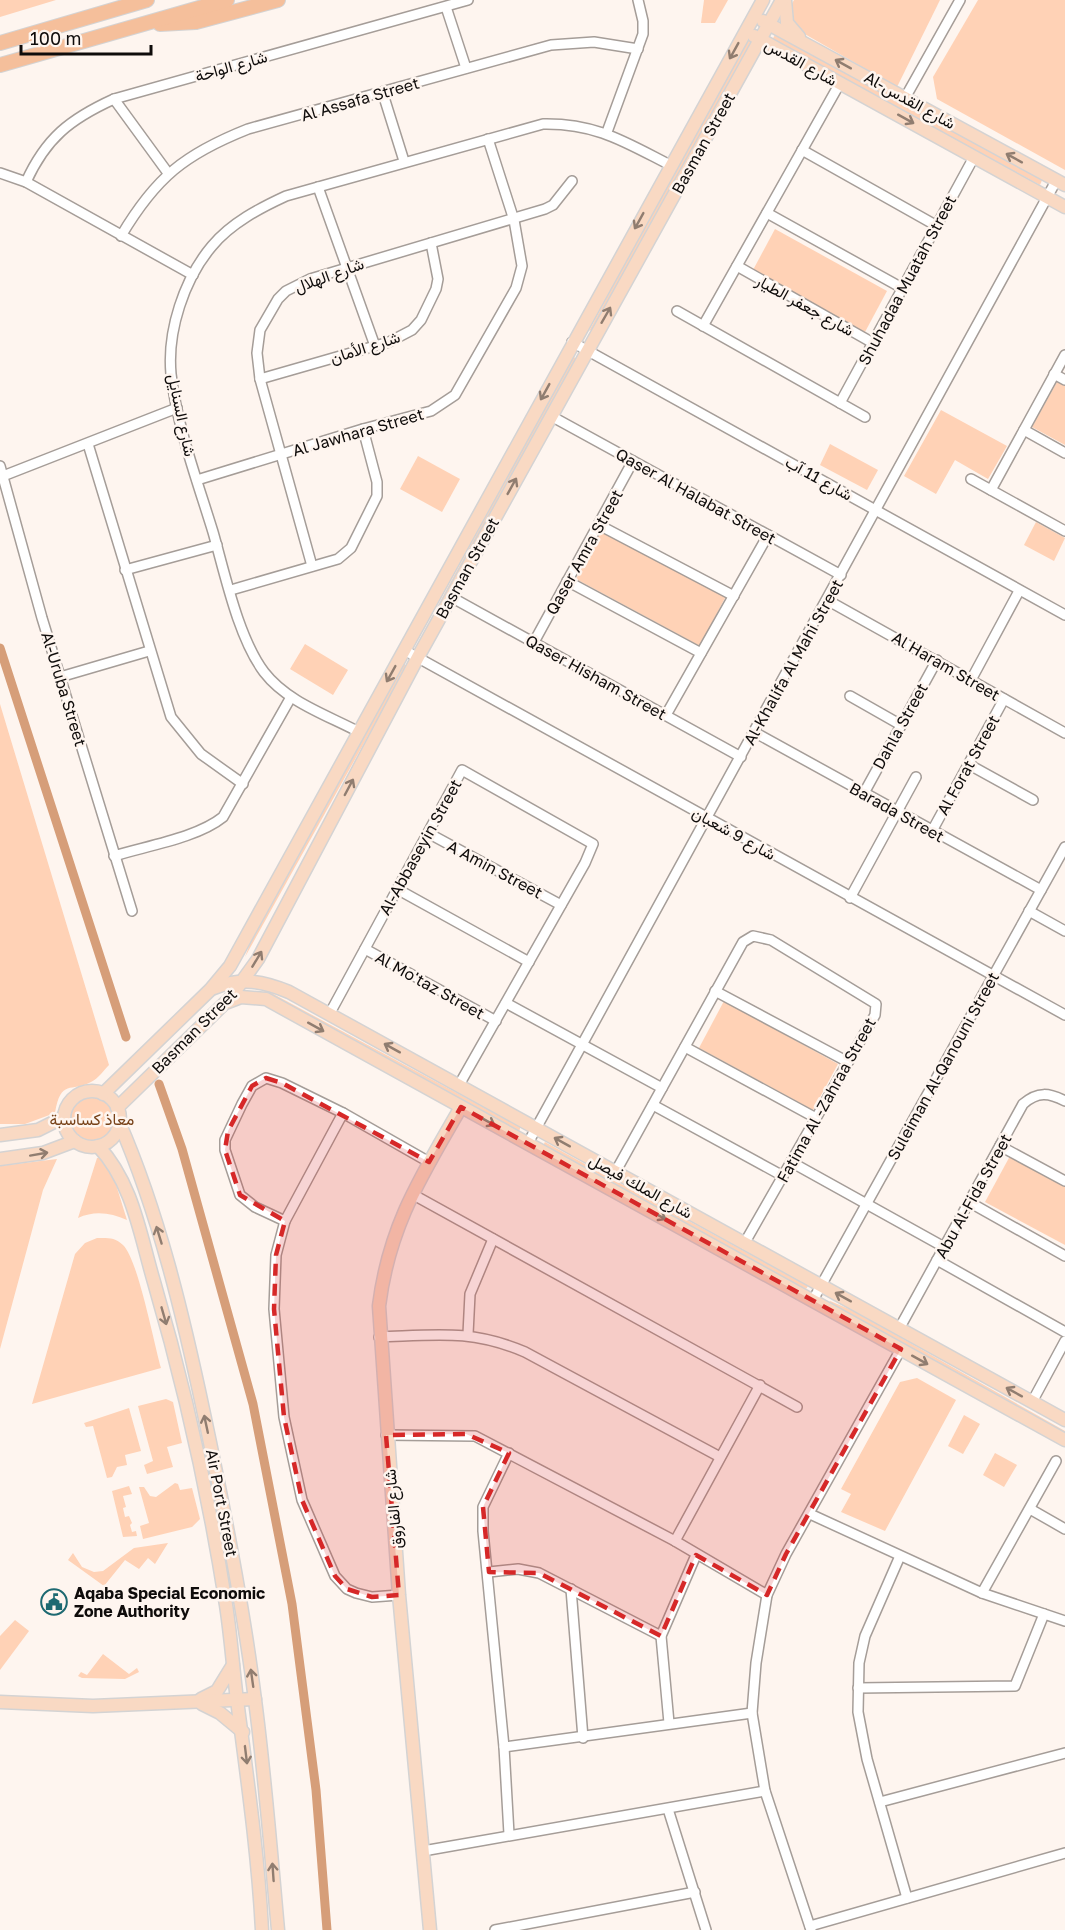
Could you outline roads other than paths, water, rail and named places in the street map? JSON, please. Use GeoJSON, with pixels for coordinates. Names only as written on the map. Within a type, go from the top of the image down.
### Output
{"type":"FeatureCollection","features":[{"type":"Feature","properties":{"kind":"highway"},"geometry":{"type":"LineString","coordinates":[[0,43],[147,0]]}},
{"type":"Feature","properties":{"kind":"highway"},"geometry":{"type":"LineString","coordinates":[[0,65],[227,0]]}},
{"type":"Feature","properties":{"kind":"highway"},"geometry":{"type":"LineString","coordinates":[[143,23],[196,22],[278,0]]}},
{"type":"Feature","properties":{"kind":"main road","name":"Basman Street"},"geometry":{"type":"LineString","coordinates":[[103,1094],[210,990],[230,966],[572,342],[763,0]]}},
{"type":"Feature","properties":{"kind":"main road","name":"Basman Street"},"geometry":{"type":"LineString","coordinates":[[117,1108],[224,1004],[258,959],[417,657],[783,0]]}},
{"type":"Feature","properties":{"kind":"main road"},"geometry":{"type":"LineString","coordinates":[[783,0],[787,23],[804,43]]}},
{"type":"Feature","properties":{"kind":"main road","name":"Al-شارع القدس"},"geometry":{"type":"LineString","coordinates":[[754,16],[1061,183]]}},
{"type":"Feature","properties":{"kind":"main road","name":"شارع القدس"},"geometry":{"type":"LineString","coordinates":[[745,31],[1047,197]]}},
{"type":"Feature","properties":{"kind":"main road"},"geometry":{"type":"LineString","coordinates":[[750,57],[764,50],[781,50]]}},
{"type":"Feature","properties":{"kind":"main road"},"geometry":{"type":"LineString","coordinates":[[1047,197],[1065,207]]}},
{"type":"Feature","properties":{"kind":"main road","name":"شارع الملك فيصل"},"geometry":{"type":"LineString","coordinates":[[210,990],[226,983],[243,980],[268,983],[289,992],[1065,1420]]}},
{"type":"Feature","properties":{"kind":"main road"},"geometry":{"type":"LineString","coordinates":[[281,1007],[289,992]]}},
{"type":"Feature","properties":{"kind":"main road","name":"شارع الملك فيصل"},"geometry":{"type":"LineString","coordinates":[[224,1004],[241,998],[266,999],[1065,1440]]}},
{"type":"Feature","properties":{"kind":"main road"},"geometry":{"type":"LineString","coordinates":[[92,1091],[103,1094],[117,1108],[119,1122],[112,1137],[98,1146],[90,1147],[75,1141],[68,1133],[64,1117],[68,1106],[80,1094],[92,1091]]}},
{"type":"Feature","properties":{"kind":"main road","name":"شارع الفاروق"},"geometry":{"type":"LineString","coordinates":[[430,1930],[399,1595],[379,1337],[379,1306],[385,1264],[396,1227],[429,1162],[461,1107]]}},
{"type":"Feature","properties":{"kind":"main road"},"geometry":{"type":"LineString","coordinates":[[0,1135],[38,1130],[64,1117]]}},
{"type":"Feature","properties":{"kind":"main road","name":"Air Port Street"},"geometry":{"type":"LineString","coordinates":[[119,1122],[147,1194],[194,1367],[231,1544],[255,1699],[270,1828],[278,1930]]}},
{"type":"Feature","properties":{"kind":"main road"},"geometry":{"type":"LineString","coordinates":[[0,1159],[43,1154],[75,1141]]}},
{"type":"Feature","properties":{"kind":"main road","name":"Air Port Street"},"geometry":{"type":"LineString","coordinates":[[98,1146],[112,1161],[124,1181],[168,1331],[214,1532],[243,1732],[257,1850],[262,1929]]}},
{"type":"Feature","properties":{"kind":"main road"},"geometry":{"type":"LineString","coordinates":[[195,1701],[217,1691],[234,1664]]}},
{"type":"Feature","properties":{"kind":"main road"},"geometry":{"type":"LineString","coordinates":[[0,1702],[93,1706],[195,1701],[237,1702],[255,1699]]}},
{"type":"Feature","properties":{"kind":"main road"},"geometry":{"type":"LineString","coordinates":[[195,1701],[220,1713],[243,1732]]}},
{"type":"Feature","properties":{"kind":"street","name":"شارع الواحة"},"geometry":{"type":"LineString","coordinates":[[26,182],[40,155],[55,135],[71,121],[114,99],[468,0]]}},
{"type":"Feature","properties":{"kind":"street"},"geometry":{"type":"LineString","coordinates":[[607,132],[638,49],[644,21],[638,0]]}},
{"type":"Feature","properties":{"kind":"street"},"geometry":{"type":"LineString","coordinates":[[905,98],[960,0]]}},
{"type":"Feature","properties":{"kind":"street"},"geometry":{"type":"LineString","coordinates":[[446,7],[466,68]]}},
{"type":"Feature","properties":{"kind":"street","name":"Al Assafa Street"},"geometry":{"type":"LineString","coordinates":[[121,236],[143,202],[168,172],[216,142],[248,129],[383,94],[466,68],[572,42],[594,42],[638,49]]}},
{"type":"Feature","properties":{"kind":"street"},"geometry":{"type":"LineString","coordinates":[[703,326],[840,83]]}},
{"type":"Feature","properties":{"kind":"street"},"geometry":{"type":"LineString","coordinates":[[383,94],[404,161]]}},
{"type":"Feature","properties":{"kind":"street"},"geometry":{"type":"LineString","coordinates":[[114,99],[168,172]]}},
{"type":"Feature","properties":{"kind":"street","name":"شارع السنايل"},"geometry":{"type":"LineString","coordinates":[[359,732],[291,697],[265,672],[252,652],[197,480],[177,408],[171,371],[178,313],[193,275],[213,245],[252,214],[286,196],[404,161],[543,124],[586,126],[607,132],[670,165]]}},
{"type":"Feature","properties":{"kind":"street","name":"Al Jawhara Street"},"geometry":{"type":"LineString","coordinates":[[197,480],[363,429],[431,411],[455,395],[520,277],[522,257],[514,220],[488,139]]}},
{"type":"Feature","properties":{"kind":"street"},"geometry":{"type":"LineString","coordinates":[[802,150],[937,226]]}},
{"type":"Feature","properties":{"kind":"street","name":"Shuhadaa Muatah Street"},"geometry":{"type":"LineString","coordinates":[[840,403],[974,157]]}},
{"type":"Feature","properties":{"kind":"street"},"geometry":{"type":"LineString","coordinates":[[0,173],[26,182],[193,275]]}},
{"type":"Feature","properties":{"kind":"street","name":"شارع الهلال"},"geometry":{"type":"LineString","coordinates":[[312,566],[260,379],[258,339],[264,322],[278,299],[300,284],[348,266],[514,220],[553,205],[572,182]]}},
{"type":"Feature","properties":{"kind":"street","name":"Al-Khalifa Al Mahi Street"},"geometry":{"type":"LineString","coordinates":[[528,1143],[1047,197],[1061,183]]}},
{"type":"Feature","properties":{"kind":"street"},"geometry":{"type":"LineString","coordinates":[[318,187],[375,346]]}},
{"type":"Feature","properties":{"kind":"street"},"geometry":{"type":"LineString","coordinates":[[767,213],[902,288]]}},
{"type":"Feature","properties":{"kind":"street","name":"شارع الأمان"},"geometry":{"type":"LineString","coordinates":[[260,379],[403,337],[412,330],[432,300],[438,279],[432,243]]}},
{"type":"Feature","properties":{"kind":"street","name":"شارع جعفر الطيار"},"geometry":{"type":"LineString","coordinates":[[736,267],[873,343]]}},
{"type":"Feature","properties":{"kind":"street"},"geometry":{"type":"LineString","coordinates":[[677,311],[866,417]]}},
{"type":"Feature","properties":{"kind":"street","name":"شارع 11 آب"},"geometry":{"type":"LineString","coordinates":[[572,342],[1065,615]]}},
{"type":"Feature","properties":{"kind":"street"},"geometry":{"type":"LineString","coordinates":[[991,490],[1065,355]]}},
{"type":"Feature","properties":{"kind":"street"},"geometry":{"type":"LineString","coordinates":[[1054,374],[1065,380]]}},
{"type":"Feature","properties":{"kind":"street"},"geometry":{"type":"LineString","coordinates":[[3,476],[177,408]]}},
{"type":"Feature","properties":{"kind":"street","name":"Qaser Al Halabat Street"},"geometry":{"type":"LineString","coordinates":[[551,416],[841,575]]}},
{"type":"Feature","properties":{"kind":"street"},"geometry":{"type":"LineString","coordinates":[[231,590],[338,559],[347,554],[378,496],[377,482],[363,429]]}},
{"type":"Feature","properties":{"kind":"street"},"geometry":{"type":"LineString","coordinates":[[1024,430],[1065,453]]}},
{"type":"Feature","properties":{"kind":"street"},"geometry":{"type":"LineString","coordinates":[[88,444],[163,698],[180,730],[201,754],[243,784]]}},
{"type":"Feature","properties":{"kind":"street","name":"Qaser Amra Street"},"geometry":{"type":"LineString","coordinates":[[534,642],[633,461]]}},
{"type":"Feature","properties":{"kind":"street","name":"Al-Uruba Street"},"geometry":{"type":"LineString","coordinates":[[0,466],[60,677],[132,911]]}},
{"type":"Feature","properties":{"kind":"street"},"geometry":{"type":"LineString","coordinates":[[970,479],[1065,531]]}},
{"type":"Feature","properties":{"kind":"street"},"geometry":{"type":"LineString","coordinates":[[598,525],[734,596]]}},
{"type":"Feature","properties":{"kind":"street"},"geometry":{"type":"LineString","coordinates":[[666,716],[768,535]]}},
{"type":"Feature","properties":{"kind":"street"},"geometry":{"type":"LineString","coordinates":[[125,570],[217,545]]}},
{"type":"Feature","properties":{"kind":"street"},"geometry":{"type":"LineString","coordinates":[[567,581],[701,653]]}},
{"type":"Feature","properties":{"kind":"street"},"geometry":{"type":"LineString","coordinates":[[971,680],[1020,591]]}},
{"type":"Feature","properties":{"kind":"street","name":"Qaser Hisham Street"},"geometry":{"type":"LineString","coordinates":[[451,597],[741,757]]}},
{"type":"Feature","properties":{"kind":"street","name":"Al Haram Street"},"geometry":{"type":"LineString","coordinates":[[827,600],[1065,733]]}},
{"type":"Feature","properties":{"kind":"street","name":"شارع 9 شعبان"},"geometry":{"type":"LineString","coordinates":[[404,650],[1065,1015]]}},
{"type":"Feature","properties":{"kind":"street"},"geometry":{"type":"LineString","coordinates":[[60,677],[149,651]]}},
{"type":"Feature","properties":{"kind":"street","name":"Dahla Street"},"geometry":{"type":"LineString","coordinates":[[864,793],[937,660]]}},
{"type":"Feature","properties":{"kind":"street"},"geometry":{"type":"LineString","coordinates":[[850,696],[901,725]]}},
{"type":"Feature","properties":{"kind":"street"},"geometry":{"type":"LineString","coordinates":[[114,856],[208,826],[229,810],[291,697]]}},
{"type":"Feature","properties":{"kind":"street","name":"Al Forat Street"},"geometry":{"type":"LineString","coordinates":[[932,831],[1004,699]]}},
{"type":"Feature","properties":{"kind":"street","name":"Barada Street"},"geometry":{"type":"LineString","coordinates":[[754,732],[1041,890]]}},
{"type":"Feature","properties":{"kind":"street"},"geometry":{"type":"LineString","coordinates":[[968,764],[1033,800]]}},
{"type":"Feature","properties":{"kind":"street","name":"Al-Abbaseyin Street"},"geometry":{"type":"LineString","coordinates":[[330,1013],[462,770],[593,844],[585,863],[459,1085]]}},
{"type":"Feature","properties":{"kind":"street"},"geometry":{"type":"LineString","coordinates":[[850,898],[916,777]]}},
{"type":"Feature","properties":{"kind":"street","name":"A Amin Street"},"geometry":{"type":"LineString","coordinates":[[428,833],[561,905]]}},
{"type":"Feature","properties":{"kind":"street","name":"Suleiman Al-Qanouni Street"},"geometry":{"type":"LineString","coordinates":[[813,1300],[1065,847]]}},
{"type":"Feature","properties":{"kind":"street"},"geometry":{"type":"LineString","coordinates":[[397,889],[529,962]]}},
{"type":"Feature","properties":{"kind":"street"},"geometry":{"type":"LineString","coordinates":[[1029,911],[1065,932]]}},
{"type":"Feature","properties":{"kind":"street","name":"Fatima Al -Zahraa Street"},"geometry":{"type":"LineString","coordinates":[[616,1171],[742,942],[753,936],[771,940],[876,1004],[875,1015],[744,1244]]}},
{"type":"Feature","properties":{"kind":"street","name":"Al Mo'taz Street"},"geometry":{"type":"LineString","coordinates":[[365,949],[496,1021]]}},
{"type":"Feature","properties":{"kind":"street"},"geometry":{"type":"LineString","coordinates":[[716,991],[848,1062]]}},
{"type":"Feature","properties":{"kind":"street"},"geometry":{"type":"LineString","coordinates":[[506,1003],[662,1088]]}},
{"type":"Feature","properties":{"kind":"street"},"geometry":{"type":"LineString","coordinates":[[685,1047],[816,1118]]}},
{"type":"Feature","properties":{"kind":"street"},"geometry":{"type":"LineString","coordinates":[[285,1221],[255,1208],[236,1189],[224,1144],[242,1104],[252,1086],[259,1080],[266,1078],[282,1083],[343,1113],[429,1162]]}},
{"type":"Feature","properties":{"kind":"street","name":"Abu Al-Fida Street"},"geometry":{"type":"LineString","coordinates":[[899,1329],[1023,1104],[1031,1097],[1052,1094],[1065,1101]]}},
{"type":"Feature","properties":{"kind":"street"},"geometry":{"type":"LineString","coordinates":[[653,1105],[783,1176]]}},
{"type":"Feature","properties":{"kind":"street"},"geometry":{"type":"LineString","coordinates":[[343,1113],[285,1221],[276,1255],[274,1309],[284,1417],[302,1500],[335,1576],[347,1589],[372,1597],[399,1595]]}},
{"type":"Feature","properties":{"kind":"street"},"geometry":{"type":"LineString","coordinates":[[1000,1146],[1065,1181]]}},
{"type":"Feature","properties":{"kind":"street"},"geometry":{"type":"LineString","coordinates":[[791,1162],[944,1247]]}},
{"type":"Feature","properties":{"kind":"street"},"geometry":{"type":"LineString","coordinates":[[412,1194],[797,1407]]}},
{"type":"Feature","properties":{"kind":"street"},"geometry":{"type":"LineString","coordinates":[[969,1202],[1065,1256]]}},
{"type":"Feature","properties":{"kind":"street"},"geometry":{"type":"LineString","coordinates":[[468,1334],[470,1294],[493,1239]]}},
{"type":"Feature","properties":{"kind":"street"},"geometry":{"type":"LineString","coordinates":[[937,1260],[1065,1332]]}},
{"type":"Feature","properties":{"kind":"street"},"geometry":{"type":"LineString","coordinates":[[379,1337],[468,1334],[501,1341],[720,1457]]}},
{"type":"Feature","properties":{"kind":"street"},"geometry":{"type":"LineString","coordinates":[[1032,1402],[1065,1341]]}},
{"type":"Feature","properties":{"kind":"street"},"geometry":{"type":"LineString","coordinates":[[901,1349],[786,1554],[767,1595],[756,1663],[752,1713],[765,1791],[810,1928],[1065,1853]]}},
{"type":"Feature","properties":{"kind":"street"},"geometry":{"type":"LineString","coordinates":[[675,1541],[760,1385]]}},
{"type":"Feature","properties":{"kind":"street"},"geometry":{"type":"LineString","coordinates":[[386,1435],[466,1434],[509,1453],[675,1541],[767,1595]]}},
{"type":"Feature","properties":{"kind":"street"},"geometry":{"type":"LineString","coordinates":[[509,1453],[483,1507],[483,1531],[489,1572],[509,1834]]}},
{"type":"Feature","properties":{"kind":"street"},"geometry":{"type":"LineString","coordinates":[[982,1593],[1056,1461]]}},
{"type":"Feature","properties":{"kind":"street"},"geometry":{"type":"LineString","coordinates":[[1030,1509],[1065,1529]]}},
{"type":"Feature","properties":{"kind":"street"},"geometry":{"type":"LineString","coordinates":[[810,1514],[982,1593],[1065,1621]]}},
{"type":"Feature","properties":{"kind":"street"},"geometry":{"type":"LineString","coordinates":[[669,1723],[661,1636],[696,1555]]}},
{"type":"Feature","properties":{"kind":"street"},"geometry":{"type":"LineString","coordinates":[[900,1556],[865,1636],[858,1688],[860,1734],[907,1898]]}},
{"type":"Feature","properties":{"kind":"street"},"geometry":{"type":"LineString","coordinates":[[489,1572],[518,1569],[539,1573],[661,1636]]}},
{"type":"Feature","properties":{"kind":"street"},"geometry":{"type":"LineString","coordinates":[[571,1589],[583,1738]]}},
{"type":"Feature","properties":{"kind":"street"},"geometry":{"type":"LineString","coordinates":[[858,1688],[1015,1686],[1023,1672],[1044,1614]]}},
{"type":"Feature","properties":{"kind":"street"},"geometry":{"type":"LineString","coordinates":[[504,1748],[752,1713]]}},
{"type":"Feature","properties":{"kind":"street"},"geometry":{"type":"LineString","coordinates":[[880,1802],[1065,1754]]}},
{"type":"Feature","properties":{"kind":"street"},"geometry":{"type":"LineString","coordinates":[[423,1851],[509,1834],[765,1791]]}},
{"type":"Feature","properties":{"kind":"street"},"geometry":{"type":"LineString","coordinates":[[668,1809],[706,1930]]}},
{"type":"Feature","properties":{"kind":"street"},"geometry":{"type":"LineString","coordinates":[[495,1930],[528,1927],[694,1892]]}},
{"type":"Feature","properties":{"kind":"waterway"},"geometry":{"type":"LineString","coordinates":[[0,648],[126,1037]]}},
{"type":"Feature","properties":{"kind":"waterway"},"geometry":{"type":"LineString","coordinates":[[159,1084],[182,1149],[253,1404],[292,1604],[316,1790],[327,1930]]}},
{"type":"Feature","properties":{"kind":"place","name":"Aqaba Special Economic Zone Authority"},"geometry":{"type":"Point","coordinates":[54,1602]}},
{"type":"Feature","properties":{"kind":"park label","name":"معاذ كساسبة"},"geometry":{"type":"Point","coordinates":[92,1119]}}]}
